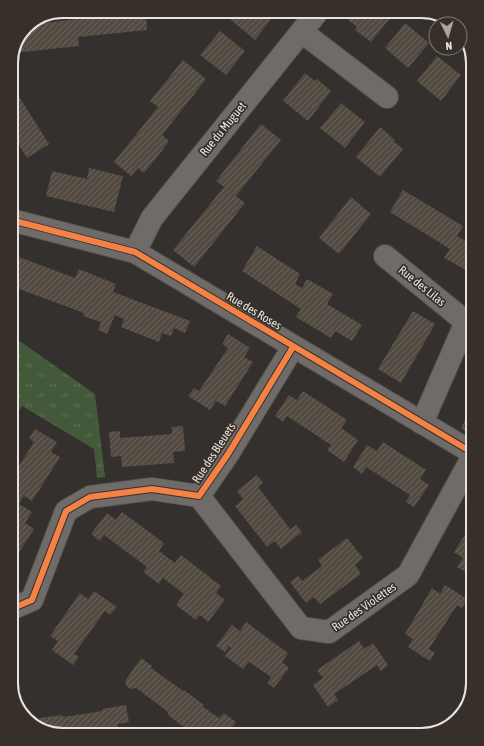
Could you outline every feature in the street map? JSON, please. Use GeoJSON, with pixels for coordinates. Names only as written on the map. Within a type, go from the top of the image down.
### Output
{"type":"FeatureCollection","features":[{"type":"Feature","properties":{"kind":"street","name":"Rue du Muguet"},"geometry":{"type":"LineString","coordinates":[[134,252],[152,218],[313,18]]}},
{"type":"Feature","properties":{"kind":"street"},"geometry":{"type":"LineString","coordinates":[[302,32],[388,97]]}},
{"type":"Feature","properties":{"kind":"street","name":"Rue des Roses"},"geometry":{"type":"LineString","coordinates":[[18,222],[134,252],[466,448]]}},
{"type":"Feature","properties":{"kind":"street","name":"Rue des Lilas"},"geometry":{"type":"LineString","coordinates":[[384,256],[466,322],[422,423]]}},
{"type":"Feature","properties":{"kind":"street","name":"Rue des Bleuets"},"geometry":{"type":"LineString","coordinates":[[18,606],[32,600],[66,511],[90,497],[152,488],[199,496],[228,454],[293,347]]}},
{"type":"Feature","properties":{"kind":"street","name":"Rue des Violettes"},"geometry":{"type":"LineString","coordinates":[[199,496],[301,628],[329,632],[408,576],[466,469]]}},
{"type":"Feature","properties":{"kind":"green space"},"geometry":{"type":"Polygon","coordinates":[[[18,340],[95,394],[105,477],[97,478],[94,449],[22,406],[18,412],[18,340]]]}},
{"type":"Feature","properties":{"kind":"building"},"geometry":{"type":"Polygon","coordinates":[[[146,18],[147,30],[78,37],[79,46],[20,52],[21,46],[31,31],[42,23],[77,19],[146,18]]]}},
{"type":"Feature","properties":{"kind":"building"},"geometry":{"type":"Polygon","coordinates":[[[231,18],[272,18],[255,40],[230,19],[231,18]]]}},
{"type":"Feature","properties":{"kind":"building"},"geometry":{"type":"Polygon","coordinates":[[[350,18],[390,18],[371,42],[355,30],[357,27],[348,20],[350,18]]]}},
{"type":"Feature","properties":{"kind":"building"},"geometry":{"type":"Polygon","coordinates":[[[405,23],[428,42],[428,44],[408,68],[385,48],[405,23]]]}},
{"type":"Feature","properties":{"kind":"building"},"geometry":{"type":"Polygon","coordinates":[[[220,31],[245,51],[226,75],[200,55],[220,31]]]}},
{"type":"Feature","properties":{"kind":"building"},"geometry":{"type":"Polygon","coordinates":[[[437,56],[461,75],[441,101],[417,81],[437,56]]]}},
{"type":"Feature","properties":{"kind":"building"},"geometry":{"type":"Polygon","coordinates":[[[183,60],[206,79],[162,135],[169,141],[157,157],[144,173],[138,168],[131,176],[114,162],[158,107],[150,101],[183,60]]]}},
{"type":"Feature","properties":{"kind":"building"},"geometry":{"type":"Polygon","coordinates":[[[305,73],[315,81],[317,79],[331,91],[308,121],[283,101],[305,73]]]}},
{"type":"Feature","properties":{"kind":"building"},"geometry":{"type":"Polygon","coordinates":[[[18,95],[49,144],[27,158],[18,144],[18,95]]]}},
{"type":"Feature","properties":{"kind":"building"},"geometry":{"type":"Polygon","coordinates":[[[341,103],[365,122],[345,148],[320,128],[341,103]]]}},
{"type":"Feature","properties":{"kind":"building"},"geometry":{"type":"Polygon","coordinates":[[[261,124],[281,140],[236,196],[245,203],[194,267],[173,250],[224,187],[216,181],[261,124]]]}},
{"type":"Feature","properties":{"kind":"building"},"geometry":{"type":"Polygon","coordinates":[[[380,127],[403,149],[380,177],[356,157],[380,127]]]}},
{"type":"Feature","properties":{"kind":"building"},"geometry":{"type":"Polygon","coordinates":[[[89,168],[123,176],[114,212],[46,196],[52,171],[87,179],[89,168]]]}},
{"type":"Feature","properties":{"kind":"building"},"geometry":{"type":"Polygon","coordinates":[[[403,190],[463,226],[457,236],[466,241],[466,270],[444,258],[450,249],[390,212],[403,190]]]}},
{"type":"Feature","properties":{"kind":"building"},"geometry":{"type":"Polygon","coordinates":[[[351,197],[371,214],[339,254],[319,238],[351,197]]]}},
{"type":"Feature","properties":{"kind":"building"},"geometry":{"type":"Polygon","coordinates":[[[257,246],[300,274],[295,284],[302,288],[307,279],[333,294],[327,304],[362,325],[352,341],[335,331],[331,338],[296,317],[301,309],[242,271],[257,246]]]}},
{"type":"Feature","properties":{"kind":"building"},"geometry":{"type":"Polygon","coordinates":[[[19,257],[75,278],[79,269],[116,284],[113,292],[190,321],[185,333],[174,328],[171,336],[162,333],[159,342],[121,327],[124,319],[115,315],[107,334],[98,330],[101,322],[83,316],[84,313],[18,289],[19,257]]]}},
{"type":"Feature","properties":{"kind":"building"},"geometry":{"type":"Polygon","coordinates":[[[413,311],[435,324],[401,383],[378,369],[413,311]]]}},
{"type":"Feature","properties":{"kind":"building"},"geometry":{"type":"Polygon","coordinates":[[[228,334],[250,348],[244,357],[253,362],[225,406],[216,401],[210,410],[188,396],[194,388],[199,391],[228,348],[222,344],[228,334]]]}},
{"type":"Feature","properties":{"kind":"building"},"geometry":{"type":"Polygon","coordinates":[[[303,391],[347,420],[341,428],[358,440],[344,462],[327,450],[331,445],[287,416],[283,422],[275,416],[289,395],[297,400],[303,391]]]}},
{"type":"Feature","properties":{"kind":"building"},"geometry":{"type":"Polygon","coordinates":[[[466,417],[466,431],[461,429],[466,417]]]}},
{"type":"Feature","properties":{"kind":"building"},"geometry":{"type":"Polygon","coordinates":[[[183,426],[185,451],[173,452],[174,463],[122,467],[121,456],[111,457],[109,432],[120,431],[120,438],[172,434],[172,427],[183,426]]]}},
{"type":"Feature","properties":{"kind":"building"},"geometry":{"type":"Polygon","coordinates":[[[35,429],[57,442],[51,452],[60,457],[32,501],[24,496],[19,504],[32,512],[25,523],[34,529],[18,554],[18,468],[34,442],[29,438],[35,429]]]}},
{"type":"Feature","properties":{"kind":"building"},"geometry":{"type":"Polygon","coordinates":[[[383,442],[426,470],[420,479],[429,485],[414,507],[406,502],[410,495],[366,467],[362,474],[353,467],[367,445],[377,451],[383,442]]]}},
{"type":"Feature","properties":{"kind":"building"},"geometry":{"type":"Polygon","coordinates":[[[257,475],[263,483],[258,487],[290,529],[296,525],[302,532],[281,549],[275,541],[267,547],[235,506],[243,499],[237,491],[257,475]]]}},
{"type":"Feature","properties":{"kind":"building"},"geometry":{"type":"Polygon","coordinates":[[[122,512],[164,543],[159,551],[175,563],[181,555],[221,586],[216,593],[225,600],[208,622],[200,615],[196,620],[176,605],[184,594],[163,578],[159,584],[143,572],[147,567],[104,535],[100,541],[91,534],[107,513],[116,520],[122,512]]]}},
{"type":"Feature","properties":{"kind":"building"},"geometry":{"type":"Polygon","coordinates":[[[466,533],[466,572],[457,567],[463,558],[454,552],[466,533]]]}},
{"type":"Feature","properties":{"kind":"building"},"geometry":{"type":"Polygon","coordinates":[[[347,538],[363,558],[355,565],[361,574],[320,604],[314,597],[306,603],[290,582],[298,576],[302,581],[322,566],[318,560],[347,538]]]}},
{"type":"Feature","properties":{"kind":"building"},"geometry":{"type":"Polygon","coordinates":[[[445,585],[466,598],[466,601],[462,608],[457,605],[429,649],[435,653],[430,661],[408,647],[413,639],[405,634],[432,588],[440,594],[445,585]]]}},
{"type":"Feature","properties":{"kind":"building"},"geometry":{"type":"Polygon","coordinates":[[[94,591],[117,607],[110,615],[105,611],[74,654],[79,657],[73,665],[52,650],[58,641],[50,636],[80,593],[88,599],[94,591]]]}},
{"type":"Feature","properties":{"kind":"building"},"geometry":{"type":"Polygon","coordinates":[[[246,622],[288,653],[282,662],[289,668],[274,688],[267,683],[271,677],[249,662],[243,669],[225,656],[231,648],[229,646],[225,652],[216,646],[232,625],[240,631],[246,622]]]}},
{"type":"Feature","properties":{"kind":"building"},"geometry":{"type":"Polygon","coordinates":[[[359,641],[364,649],[373,643],[388,665],[381,671],[377,665],[334,694],[338,700],[328,707],[313,685],[323,678],[317,670],[359,641]]]}},
{"type":"Feature","properties":{"kind":"building"},"geometry":{"type":"Polygon","coordinates":[[[141,658],[152,666],[151,668],[183,691],[184,690],[204,705],[203,707],[219,718],[224,713],[236,722],[232,728],[184,727],[169,716],[167,711],[136,688],[131,689],[126,686],[125,681],[141,658]]]}},
{"type":"Feature","properties":{"kind":"building"},"geometry":{"type":"Polygon","coordinates":[[[126,705],[129,722],[118,724],[118,728],[60,728],[48,726],[39,722],[39,718],[63,715],[63,717],[102,711],[102,709],[126,705]]]}},
{"type":"Feature","properties":{"kind":"cycle path"},"geometry":{"type":"LineString","coordinates":[[18,222],[135,252],[466,449]]}},
{"type":"Feature","properties":{"kind":"cycle path"},"geometry":{"type":"LineString","coordinates":[[18,606],[32,600],[66,511],[90,497],[152,489],[199,496],[228,454],[293,347]]}}]}
